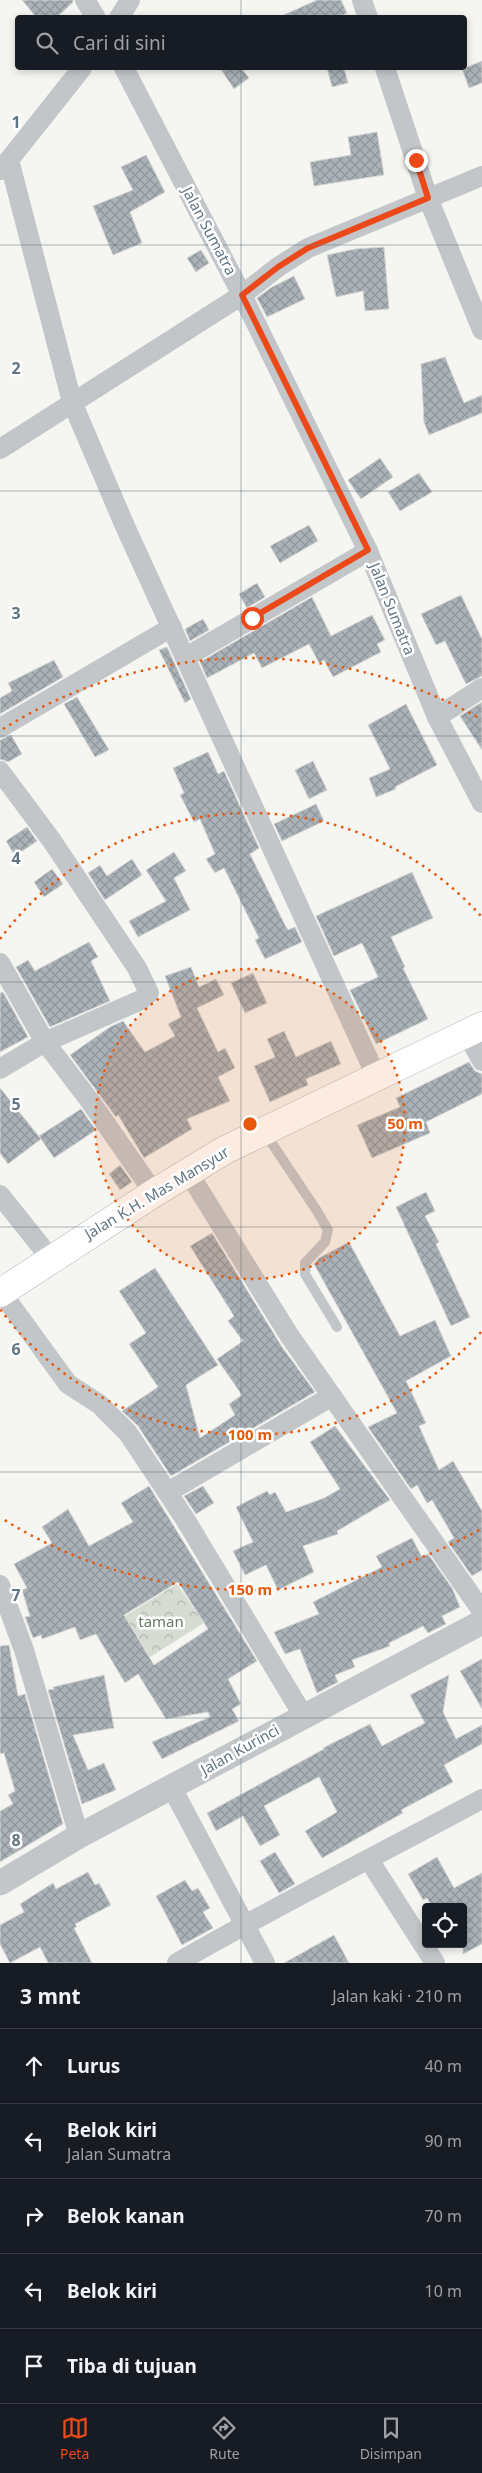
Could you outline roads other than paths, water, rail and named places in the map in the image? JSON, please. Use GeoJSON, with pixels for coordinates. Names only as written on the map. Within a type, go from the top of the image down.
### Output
{"type":"FeatureCollection","features":[{"type":"Feature","properties":{"kind":"highway","name":"Jalan K.H. Mas Mansyur"},"geometry":{"type":"LineString","coordinates":[[1,1293],[154,1193],[225,1150],[264,1133],[474,1029]]}},
{"type":"Feature","properties":{"kind":"street"},"geometry":{"type":"LineString","coordinates":[[85,0],[94,15]]}},
{"type":"Feature","properties":{"kind":"street"},"geometry":{"type":"LineString","coordinates":[[121,15],[130,0]]}},
{"type":"Feature","properties":{"kind":"street"},"geometry":{"type":"LineString","coordinates":[[362,0],[367,15]]}},
{"type":"Feature","properties":{"kind":"street"},"geometry":{"type":"LineString","coordinates":[[80,70],[5,166],[72,402],[124,524],[377,1078]]}},
{"type":"Feature","properties":{"kind":"street","name":"Jalan Sumatra"},"geometry":{"type":"LineString","coordinates":[[125,70],[242,295],[368,550],[437,717],[482,803]]}},
{"type":"Feature","properties":{"kind":"street"},"geometry":{"type":"LineString","coordinates":[[386,70],[428,198],[482,330]]}},
{"type":"Feature","properties":{"kind":"street"},"geometry":{"type":"LineString","coordinates":[[0,449],[242,295],[278,267],[308,248],[482,176]]}},
{"type":"Feature","properties":{"kind":"street"},"geometry":{"type":"LineString","coordinates":[[186,657],[368,550]]}},
{"type":"Feature","properties":{"kind":"street"},"geometry":{"type":"LineString","coordinates":[[0,728],[172,627]]}},
{"type":"Feature","properties":{"kind":"street"},"geometry":{"type":"LineString","coordinates":[[437,717],[482,688]]}},
{"type":"Feature","properties":{"kind":"street"},"geometry":{"type":"LineString","coordinates":[[0,771],[52,841],[138,968],[148,989],[147,997],[45,1042],[0,1069]]}},
{"type":"Feature","properties":{"kind":"street"},"geometry":{"type":"LineString","coordinates":[[0,963],[45,1042],[90,1101],[154,1193]]}},
{"type":"Feature","properties":{"kind":"street"},"geometry":{"type":"LineString","coordinates":[[474,1029],[482,1060]]}},
{"type":"Feature","properties":{"kind":"street"},"geometry":{"type":"LineString","coordinates":[[188,1172],[289,1335],[482,1611]]}},
{"type":"Feature","properties":{"kind":"street"},"geometry":{"type":"LineString","coordinates":[[0,1195],[51,1259]]}},
{"type":"Feature","properties":{"kind":"street"},"geometry":{"type":"LineString","coordinates":[[1,1293],[68,1384],[99,1404],[128,1433],[168,1492],[303,1715]]}},
{"type":"Feature","properties":{"kind":"street"},"geometry":{"type":"LineString","coordinates":[[168,1492],[332,1396]]}},
{"type":"Feature","properties":{"kind":"street"},"geometry":{"type":"LineString","coordinates":[[0,1585],[26,1659],[78,1836]]}},
{"type":"Feature","properties":{"kind":"street","name":"Jalan Kurinci"},"geometry":{"type":"LineString","coordinates":[[1,1882],[78,1836],[172,1788],[303,1715],[482,1622]]}},
{"type":"Feature","properties":{"kind":"street"},"geometry":{"type":"LineString","coordinates":[[172,1788],[266,1963]]}},
{"type":"Feature","properties":{"kind":"street"},"geometry":{"type":"LineString","coordinates":[[176,1963],[244,1924],[482,1799]]}},
{"type":"Feature","properties":{"kind":"street"},"geometry":{"type":"LineString","coordinates":[[369,1860],[436,1963]]}},
{"type":"Feature","properties":{"kind":"lane"},"geometry":{"type":"LineString","coordinates":[[264,1133],[318,1210],[328,1230],[325,1242],[305,1264],[305,1274],[337,1328]]}},
{"type":"Feature","properties":{"kind":"park label","name":"taman"},"geometry":{"type":"Point","coordinates":[161,1622]}}]}
